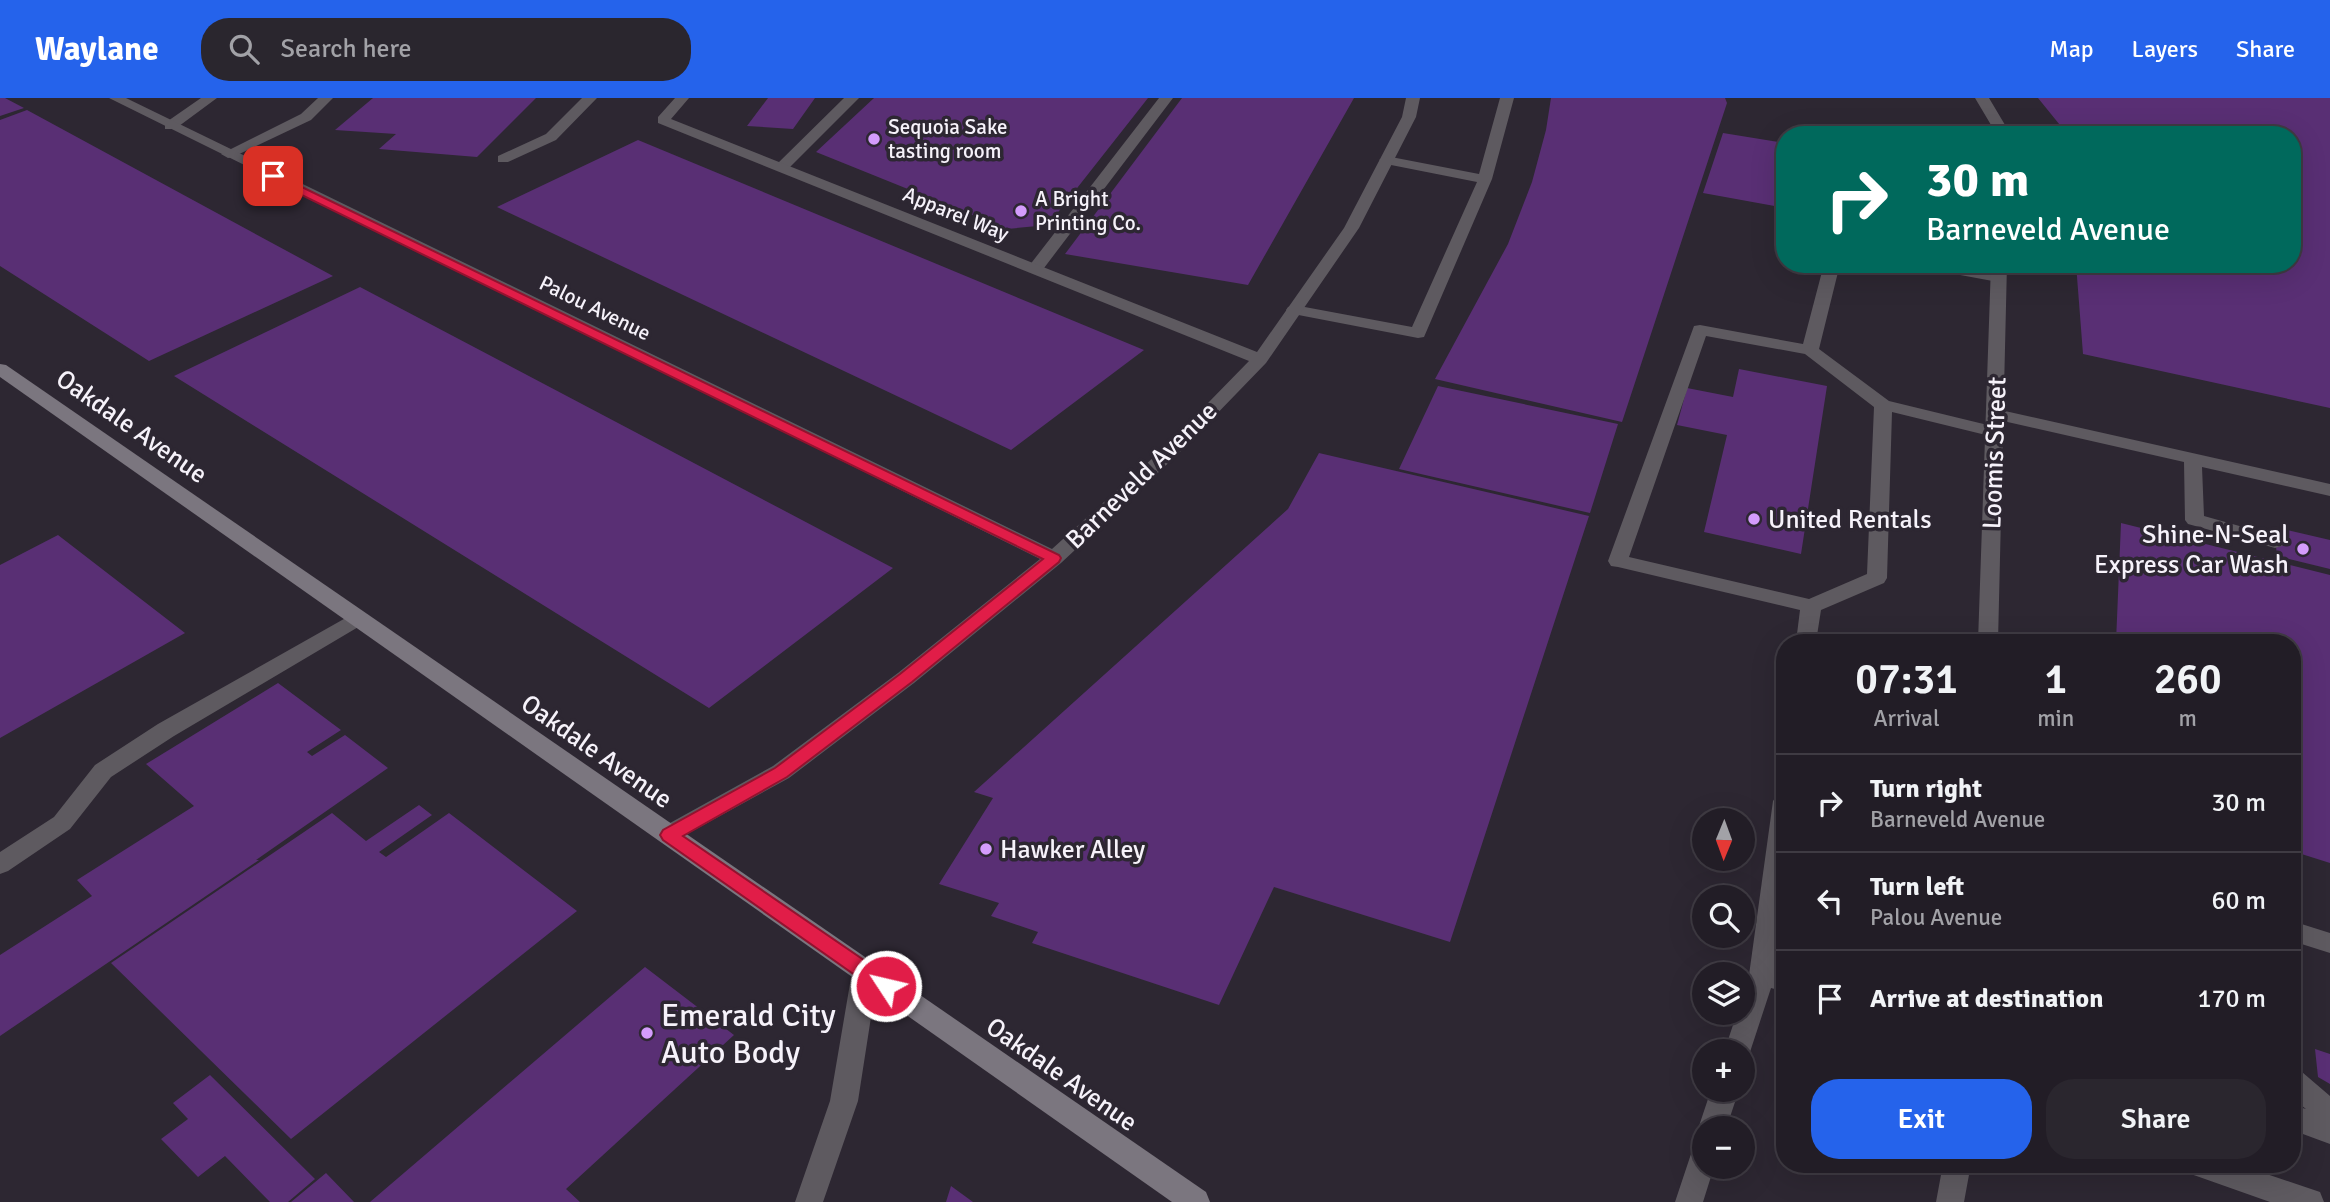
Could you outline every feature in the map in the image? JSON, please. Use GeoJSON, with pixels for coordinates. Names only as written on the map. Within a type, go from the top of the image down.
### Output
{"type":"FeatureCollection","features":[{"type":"Feature","properties":{"kind":"main road","name":"Oakdale Avenue"},"geometry":{"type":"LineString","coordinates":[[0,369],[1196,1202]]}},
{"type":"Feature","properties":{"kind":"street","name":"Palou Avenue"},"geometry":{"type":"LineString","coordinates":[[116,98],[1054,558]]}},
{"type":"Feature","properties":{"kind":"street"},"geometry":{"type":"LineString","coordinates":[[170,126],[210,98]]}},
{"type":"Feature","properties":{"kind":"street"},"geometry":{"type":"LineString","coordinates":[[228,154],[306,117],[326,98]]}},
{"type":"Feature","properties":{"kind":"street"},"geometry":{"type":"LineString","coordinates":[[503,159],[551,137],[590,98]]}},
{"type":"Feature","properties":{"kind":"street","name":"Apparel Way"},"geometry":{"type":"LineString","coordinates":[[682,98],[663,120],[1260,359]]}},
{"type":"Feature","properties":{"kind":"street"},"geometry":{"type":"LineString","coordinates":[[782,167],[852,98]]}},
{"type":"Feature","properties":{"kind":"street"},"geometry":{"type":"LineString","coordinates":[[1035,269],[1166,98]]}},
{"type":"Feature","properties":{"kind":"street","name":"Barneveld Avenue"},"geometry":{"type":"LineString","coordinates":[[669,835],[781,772],[906,678],[1054,558],[1171,451],[1260,359],[1351,228],[1409,117],[1413,98]]}},
{"type":"Feature","properties":{"kind":"street"},"geometry":{"type":"LineString","coordinates":[[1294,310],[1418,333],[1485,179],[1507,98]]}},
{"type":"Feature","properties":{"kind":"street"},"geometry":{"type":"LineString","coordinates":[[1982,98],[1999,126]]}},
{"type":"Feature","properties":{"kind":"street"},"geometry":{"type":"LineString","coordinates":[[1386,160],[1485,179]]}},
{"type":"Feature","properties":{"kind":"street"},"geometry":{"type":"LineString","coordinates":[[1810,349],[1830,273]]}},
{"type":"Feature","properties":{"kind":"street","name":"Loomis Street"},"geometry":{"type":"LineString","coordinates":[[1988,634],[1998,273]]}},
{"type":"Feature","properties":{"kind":"street"},"geometry":{"type":"LineString","coordinates":[[1883,405],[1877,578],[1811,606],[1618,561],[1700,330],[1810,349],[1883,405],[2193,460],[2330,490]]}},
{"type":"Feature","properties":{"kind":"street"},"geometry":{"type":"LineString","coordinates":[[2193,460],[2196,520],[2275,542]]}},
{"type":"Feature","properties":{"kind":"street"},"geometry":{"type":"LineString","coordinates":[[1807,634],[1811,606]]}},
{"type":"Feature","properties":{"kind":"street"},"geometry":{"type":"LineString","coordinates":[[0,864],[62,823],[103,771],[166,730],[358,618]]}},
{"type":"Feature","properties":{"kind":"street"},"geometry":{"type":"LineString","coordinates":[[1743,1039],[1773,978],[1776,934]]}},
{"type":"Feature","properties":{"kind":"street"},"geometry":{"type":"LineString","coordinates":[[2301,934],[2330,943]]}},
{"type":"Feature","properties":{"kind":"street"},"geometry":{"type":"LineString","coordinates":[[809,1202],[844,1101],[865,972]]}},
{"type":"Feature","properties":{"kind":"street"},"geometry":{"type":"LineString","coordinates":[[2301,1089],[2330,1113]]}},
{"type":"Feature","properties":{"kind":"street"},"geometry":{"type":"LineString","coordinates":[[2301,1120],[2330,1131]]}},
{"type":"Feature","properties":{"kind":"street"},"geometry":{"type":"LineString","coordinates":[[1950,1202],[1955,1173]]}},
{"type":"Feature","properties":{"kind":"street"},"geometry":{"type":"LineString","coordinates":[[2225,1173],[2310,1202]]}},
{"type":"Feature","properties":{"kind":"street"},"geometry":{"type":"LineString","coordinates":[[1689,1202],[1696,1179]]}},
{"type":"Feature","properties":{"kind":"building"},"geometry":{"type":"Polygon","coordinates":[[[0,98],[5,98],[24,108],[0,116],[0,98]]]}},
{"type":"Feature","properties":{"kind":"building"},"geometry":{"type":"Polygon","coordinates":[[[373,98],[536,98],[477,157],[379,149],[396,134],[335,130],[373,98]]]}},
{"type":"Feature","properties":{"kind":"building"},"geometry":{"type":"Polygon","coordinates":[[[768,98],[815,98],[793,129],[747,126],[768,98]]]}},
{"type":"Feature","properties":{"kind":"building"},"geometry":{"type":"Polygon","coordinates":[[[874,98],[1148,98],[1048,225],[1007,229],[816,152],[874,98]]]}},
{"type":"Feature","properties":{"kind":"building"},"geometry":{"type":"Polygon","coordinates":[[[1182,98],[1354,98],[1248,285],[1065,254],[1182,98]]]}},
{"type":"Feature","properties":{"kind":"building"},"geometry":{"type":"Polygon","coordinates":[[[1551,98],[1725,98],[1727,103],[1622,422],[1435,379],[1508,244],[1532,182],[1546,130],[1551,98]]]}},
{"type":"Feature","properties":{"kind":"building"},"geometry":{"type":"Polygon","coordinates":[[[2038,98],[2330,98],[2330,408],[2083,354],[2077,273],[2301,273],[2301,126],[2061,126],[2038,98]]]}},
{"type":"Feature","properties":{"kind":"building"},"geometry":{"type":"Polygon","coordinates":[[[27,110],[333,276],[149,361],[0,266],[0,120],[27,110]]]}},
{"type":"Feature","properties":{"kind":"building"},"geometry":{"type":"Polygon","coordinates":[[[1723,133],[1776,142],[1776,206],[1703,193],[1723,133]]]}},
{"type":"Feature","properties":{"kind":"building"},"geometry":{"type":"Polygon","coordinates":[[[638,140],[1144,350],[1011,450],[497,207],[638,140]]]}},
{"type":"Feature","properties":{"kind":"building"},"geometry":{"type":"Polygon","coordinates":[[[360,287],[893,568],[709,708],[174,376],[360,287]]]}},
{"type":"Feature","properties":{"kind":"building"},"geometry":{"type":"Polygon","coordinates":[[[1739,369],[1827,386],[1801,554],[1704,532],[1727,435],[1677,425],[1687,388],[1733,397],[1739,369]]]}},
{"type":"Feature","properties":{"kind":"building"},"geometry":{"type":"Polygon","coordinates":[[[1438,386],[1618,424],[1590,513],[1399,469],[1438,386]]]}},
{"type":"Feature","properties":{"kind":"building"},"geometry":{"type":"Polygon","coordinates":[[[1319,453],[1589,516],[1450,942],[1274,887],[1219,1005],[1032,943],[1038,932],[991,916],[999,903],[939,884],[993,798],[974,792],[1288,509],[1319,453]]]}},
{"type":"Feature","properties":{"kind":"building"},"geometry":{"type":"Polygon","coordinates":[[[2121,523],[2330,575],[2330,863],[2301,854],[2301,634],[2116,634],[2121,523]]]}},
{"type":"Feature","properties":{"kind":"building","name":"Shine-N-Seal Express Car Wash"},"geometry":{"type":"Polygon","coordinates":[[[2274,527],[2330,540],[2330,569],[2277,556],[2274,527]]]}},
{"type":"Feature","properties":{"kind":"building"},"geometry":{"type":"Polygon","coordinates":[[[58,535],[185,633],[0,738],[0,565],[58,535]]]}},
{"type":"Feature","properties":{"kind":"building"},"geometry":{"type":"Polygon","coordinates":[[[278,683],[341,730],[307,752],[312,756],[345,735],[388,768],[256,860],[259,860],[0,1036],[0,955],[92,896],[77,880],[194,806],[146,764],[278,683]]]}},
{"type":"Feature","properties":{"kind":"building"},"geometry":{"type":"Polygon","coordinates":[[[419,805],[432,815],[379,852],[386,857],[449,813],[577,911],[291,1139],[111,963],[332,813],[366,841],[419,805]]]}},
{"type":"Feature","properties":{"kind":"building"},"geometry":{"type":"Polygon","coordinates":[[[645,967],[734,1035],[566,1189],[580,1202],[370,1202],[645,967]]]}},
{"type":"Feature","properties":{"kind":"building"},"geometry":{"type":"Polygon","coordinates":[[[2315,1049],[2330,1054],[2330,1084],[2318,1077],[2315,1049]]]}},
{"type":"Feature","properties":{"kind":"building"},"geometry":{"type":"Polygon","coordinates":[[[210,1075],[315,1179],[288,1202],[270,1202],[225,1156],[198,1177],[161,1139],[188,1119],[173,1103],[210,1075]]]}},
{"type":"Feature","properties":{"kind":"building"},"geometry":{"type":"Polygon","coordinates":[[[326,1173],[354,1202],[291,1202],[326,1173]]]}},
{"type":"Feature","properties":{"kind":"building"},"geometry":{"type":"Polygon","coordinates":[[[951,1186],[973,1202],[946,1202],[951,1186]]]}},
{"type":"Feature","properties":{"kind":"place","name":"Sequoia Sake tasting room"},"geometry":{"type":"Point","coordinates":[874,139]}},
{"type":"Feature","properties":{"kind":"place","name":"A Bright Printing Co."},"geometry":{"type":"Point","coordinates":[1021,211]}},
{"type":"Feature","properties":{"kind":"place","name":"United Rentals"},"geometry":{"type":"Point","coordinates":[1754,519]}},
{"type":"Feature","properties":{"kind":"place","name":"Shine-N-Seal Express Car Wash"},"geometry":{"type":"Point","coordinates":[2303,549]}},
{"type":"Feature","properties":{"kind":"place","name":"Hawker Alley"},"geometry":{"type":"Point","coordinates":[986,849]}},
{"type":"Feature","properties":{"kind":"place","name":"Emerald City Auto Body"},"geometry":{"type":"Point","coordinates":[647,1033]}},
{"type":"Feature","properties":{"kind":"route"},"geometry":{"type":"LineString","coordinates":[[273,176],[1054,558],[906,678],[781,772],[669,835],[886,986]]}}]}
